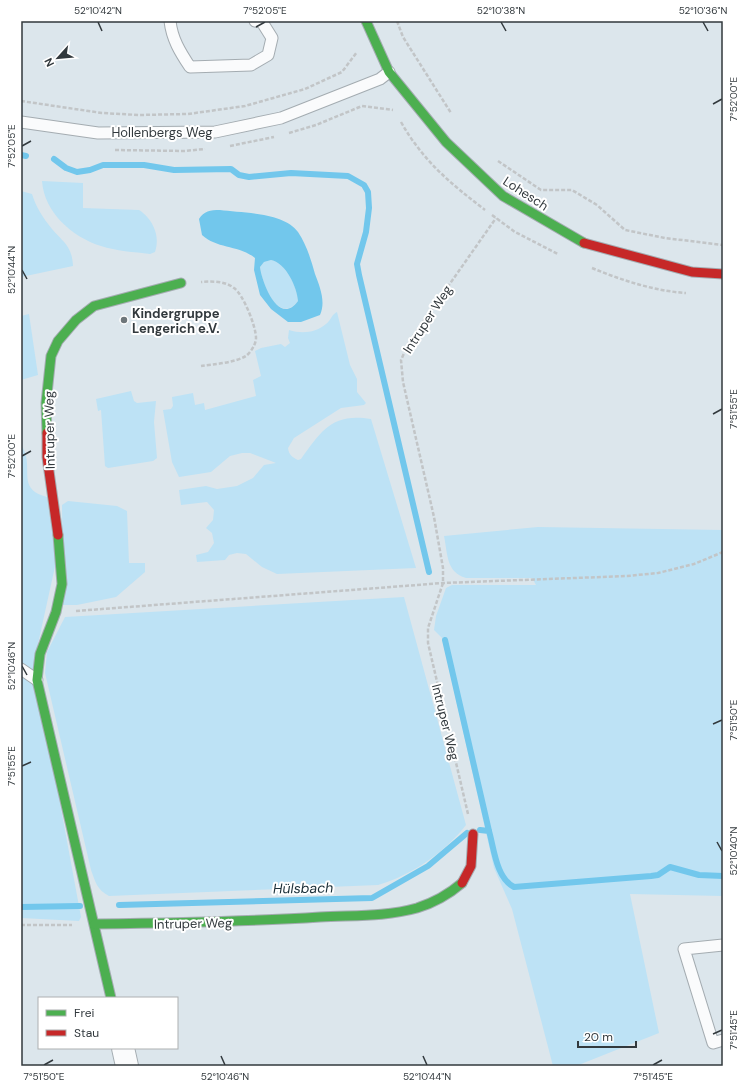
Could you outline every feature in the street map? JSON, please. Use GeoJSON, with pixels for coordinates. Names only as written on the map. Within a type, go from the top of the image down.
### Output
{"type":"FeatureCollection","features":[{"type":"Feature","properties":{"kind":"street","name":"Lohesch"},"geometry":{"type":"LineString","coordinates":[[366,21],[389,72],[446,142],[503,196],[581,242],[692,272],[723,274]]}},
{"type":"Feature","properties":{"kind":"street","name":"Intruper Weg"},"geometry":{"type":"LineString","coordinates":[[112,997],[63,797],[38,680],[40,654],[56,612],[62,584],[59,544],[47,457],[46,403],[51,356],[58,341],[68,328],[94,306],[161,287],[181,283]]}},
{"type":"Feature","properties":{"kind":"street","name":"Intruper Weg"},"geometry":{"type":"LineString","coordinates":[[95,924],[252,921],[402,911],[430,904],[446,896],[463,882],[470,870],[473,854],[473,834]]}},
{"type":"Feature","properties":{"kind":"street"},"geometry":{"type":"LineString","coordinates":[[122,1049],[126,1066]]}},
{"type":"Feature","properties":{"kind":"lane"},"geometry":{"type":"LineString","coordinates":[[170,21],[172,34],[182,55],[190,67],[251,65],[268,55],[272,38],[262,22],[255,21]]}},
{"type":"Feature","properties":{"kind":"lane","name":"Hollenbergs Weg"},"geometry":{"type":"LineString","coordinates":[[21,122],[98,133],[215,132],[281,118],[380,79],[389,72]]}},
{"type":"Feature","properties":{"kind":"lane"},"geometry":{"type":"LineString","coordinates":[[21,669],[38,680]]}},
{"type":"Feature","properties":{"kind":"lane"},"geometry":{"type":"LineString","coordinates":[[723,945],[684,949],[713,1043],[723,1040]]}},
{"type":"Feature","properties":{"kind":"path"},"geometry":{"type":"LineString","coordinates":[[396,21],[403,37],[454,116]]}},
{"type":"Feature","properties":{"kind":"path"},"geometry":{"type":"LineString","coordinates":[[21,102],[102,113],[139,115],[188,114],[245,106],[305,89],[342,72],[359,50]]}},
{"type":"Feature","properties":{"kind":"path"},"geometry":{"type":"LineString","coordinates":[[286,134],[316,125],[362,106],[394,110],[417,148],[428,162],[445,179],[515,232],[561,255]]}},
{"type":"Feature","properties":{"kind":"path"},"geometry":{"type":"LineString","coordinates":[[228,146],[278,136]]}},
{"type":"Feature","properties":{"kind":"path"},"geometry":{"type":"LineString","coordinates":[[111,149],[158,152],[206,149]]}},
{"type":"Feature","properties":{"kind":"path"},"geometry":{"type":"LineString","coordinates":[[496,158],[507,168],[541,190],[572,190],[597,205],[625,230],[665,238],[723,245]]}},
{"type":"Feature","properties":{"kind":"path","name":"Intruper Weg"},"geometry":{"type":"LineString","coordinates":[[473,834],[428,643],[429,621],[443,583],[443,568],[434,517],[403,382],[401,360],[409,342],[496,218]]}},
{"type":"Feature","properties":{"kind":"path"},"geometry":{"type":"LineString","coordinates":[[587,266],[607,274],[669,292],[692,294]]}},
{"type":"Feature","properties":{"kind":"path"},"geometry":{"type":"LineString","coordinates":[[181,283],[210,281],[224,283],[234,288],[241,294],[255,333],[256,338],[254,345],[246,356],[239,359],[201,366]]}},
{"type":"Feature","properties":{"kind":"path"},"geometry":{"type":"LineString","coordinates":[[56,612],[443,583],[597,578],[658,573],[694,564],[723,552]]}},
{"type":"Feature","properties":{"kind":"path"},"geometry":{"type":"LineString","coordinates":[[21,924],[95,924]]}},
{"type":"Feature","properties":{"kind":"shaded area"},"geometry":{"type":"Polygon","coordinates":[[[42,181],[83,183],[83,208],[139,210],[144,213],[154,228],[156,234],[157,246],[155,252],[150,254],[101,246],[90,242],[70,230],[61,222],[48,203],[42,181]]]}},
{"type":"Feature","properties":{"kind":"shaded area"},"geometry":{"type":"Polygon","coordinates":[[[21,191],[32,194],[43,217],[69,249],[73,266],[21,277],[21,191]]]}},
{"type":"Feature","properties":{"kind":"shaded area"},"geometry":{"type":"Polygon","coordinates":[[[271,260],[276,262],[286,271],[293,283],[298,301],[291,307],[284,308],[278,305],[272,299],[264,283],[260,267],[264,262],[271,260]]]}},
{"type":"Feature","properties":{"kind":"shaded area"},"geometry":{"type":"Polygon","coordinates":[[[337,312],[350,365],[357,379],[357,392],[366,403],[364,405],[341,408],[294,438],[288,450],[294,458],[298,460],[301,459],[322,432],[337,421],[358,418],[371,419],[416,568],[277,574],[262,567],[246,554],[237,553],[229,555],[225,560],[197,562],[196,555],[208,552],[214,543],[212,533],[206,528],[213,520],[214,510],[207,502],[181,505],[179,490],[206,486],[217,489],[237,486],[253,478],[264,465],[276,463],[250,453],[242,453],[230,456],[211,472],[179,477],[172,462],[163,410],[171,409],[173,406],[172,397],[193,393],[195,405],[204,403],[205,410],[256,396],[253,380],[261,376],[255,351],[261,348],[281,344],[285,347],[290,343],[288,338],[289,330],[299,332],[313,331],[326,324],[337,312]]]}},
{"type":"Feature","properties":{"kind":"shaded area"},"geometry":{"type":"Polygon","coordinates":[[[29,314],[38,375],[21,380],[21,316],[29,314]]]}},
{"type":"Feature","properties":{"kind":"shaded area"},"geometry":{"type":"Polygon","coordinates":[[[131,391],[134,401],[137,403],[156,401],[154,422],[157,458],[153,461],[108,468],[105,466],[101,410],[98,411],[96,399],[131,391]]]}},
{"type":"Feature","properties":{"kind":"shaded area"},"geometry":{"type":"Polygon","coordinates":[[[21,444],[26,456],[27,475],[30,486],[39,494],[47,497],[56,562],[34,662],[81,917],[79,921],[21,918],[21,444]]]}},
{"type":"Feature","properties":{"kind":"shaded area"},"geometry":{"type":"Polygon","coordinates":[[[68,501],[117,506],[127,511],[129,563],[145,563],[145,572],[116,597],[77,605],[63,605],[62,505],[68,501]]]}},
{"type":"Feature","properties":{"kind":"shaded area"},"geometry":{"type":"Polygon","coordinates":[[[538,527],[723,530],[723,896],[630,894],[659,1033],[576,1066],[553,1066],[512,909],[494,868],[442,638],[434,630],[436,616],[446,588],[452,585],[536,585],[532,578],[466,578],[459,575],[451,567],[449,562],[444,536],[538,527]]]}},
{"type":"Feature","properties":{"kind":"shaded area"},"geometry":{"type":"Polygon","coordinates":[[[404,597],[466,825],[448,845],[415,869],[391,881],[378,885],[109,896],[102,891],[97,885],[91,870],[45,673],[47,652],[65,617],[404,597]]]}},
{"type":"Feature","properties":{"kind":"water"},"geometry":{"type":"Polygon","coordinates":[[[220,210],[273,217],[292,225],[298,232],[306,247],[319,284],[322,294],[322,310],[320,315],[301,322],[288,322],[271,309],[260,295],[254,270],[255,258],[242,251],[214,243],[202,235],[199,219],[201,216],[210,211],[220,210]],[[271,260],[264,262],[260,267],[261,274],[268,292],[278,306],[284,309],[291,308],[298,301],[297,295],[290,276],[276,262],[271,260]]]}},
{"type":"Feature","properties":{"kind":"waterway"},"geometry":{"type":"LineString","coordinates":[[21,155],[26,156]]}},
{"type":"Feature","properties":{"kind":"waterway"},"geometry":{"type":"LineString","coordinates":[[54,159],[66,168],[77,172],[90,170],[103,165],[144,165],[174,170],[231,169],[239,175],[249,177],[291,173],[348,176],[364,185],[368,192],[369,208],[366,232],[357,264],[429,572]]}},
{"type":"Feature","properties":{"kind":"waterway"},"geometry":{"type":"LineString","coordinates":[[445,640],[489,831]]}},
{"type":"Feature","properties":{"kind":"waterway","name":"Hülsbach"},"geometry":{"type":"LineString","coordinates":[[480,830],[489,831],[499,870],[508,883],[514,887],[651,876],[658,875],[670,867],[699,875],[723,876]]}},
{"type":"Feature","properties":{"kind":"waterway","name":"Hülsbach"},"geometry":{"type":"LineString","coordinates":[[119,905],[372,898],[428,866],[467,833]]}},
{"type":"Feature","properties":{"kind":"waterway","name":"Hülsbach"},"geometry":{"type":"LineString","coordinates":[[21,907],[80,906]]}},
{"type":"Feature","properties":{"kind":"traffic: fast"},"geometry":{"type":"LineString","coordinates":[[366,21],[389,72],[446,142],[503,196],[584,243]]}},
{"type":"Feature","properties":{"kind":"traffic: fast"},"geometry":{"type":"LineString","coordinates":[[47,433],[46,403],[51,356],[58,341],[76,320],[94,306],[181,283]]}},
{"type":"Feature","properties":{"kind":"traffic: fast"},"geometry":{"type":"LineString","coordinates":[[58,535],[62,584],[56,612],[40,654],[37,680],[111,997]]}},
{"type":"Feature","properties":{"kind":"traffic: fast"},"geometry":{"type":"LineString","coordinates":[[95,924],[292,919],[393,913],[429,904],[446,895],[462,883]]}},
{"type":"Feature","properties":{"kind":"traffic: jam"},"geometry":{"type":"LineString","coordinates":[[584,243],[692,272],[723,274]]}},
{"type":"Feature","properties":{"kind":"traffic: jam"},"geometry":{"type":"LineString","coordinates":[[47,433],[47,457],[58,535]]}},
{"type":"Feature","properties":{"kind":"traffic: jam"},"geometry":{"type":"LineString","coordinates":[[462,883],[471,866],[473,834]]}},
{"type":"Feature","properties":{"kind":"place","name":"Kindergruppe Lengerich e.V."},"geometry":{"type":"Point","coordinates":[124,320]}}]}
